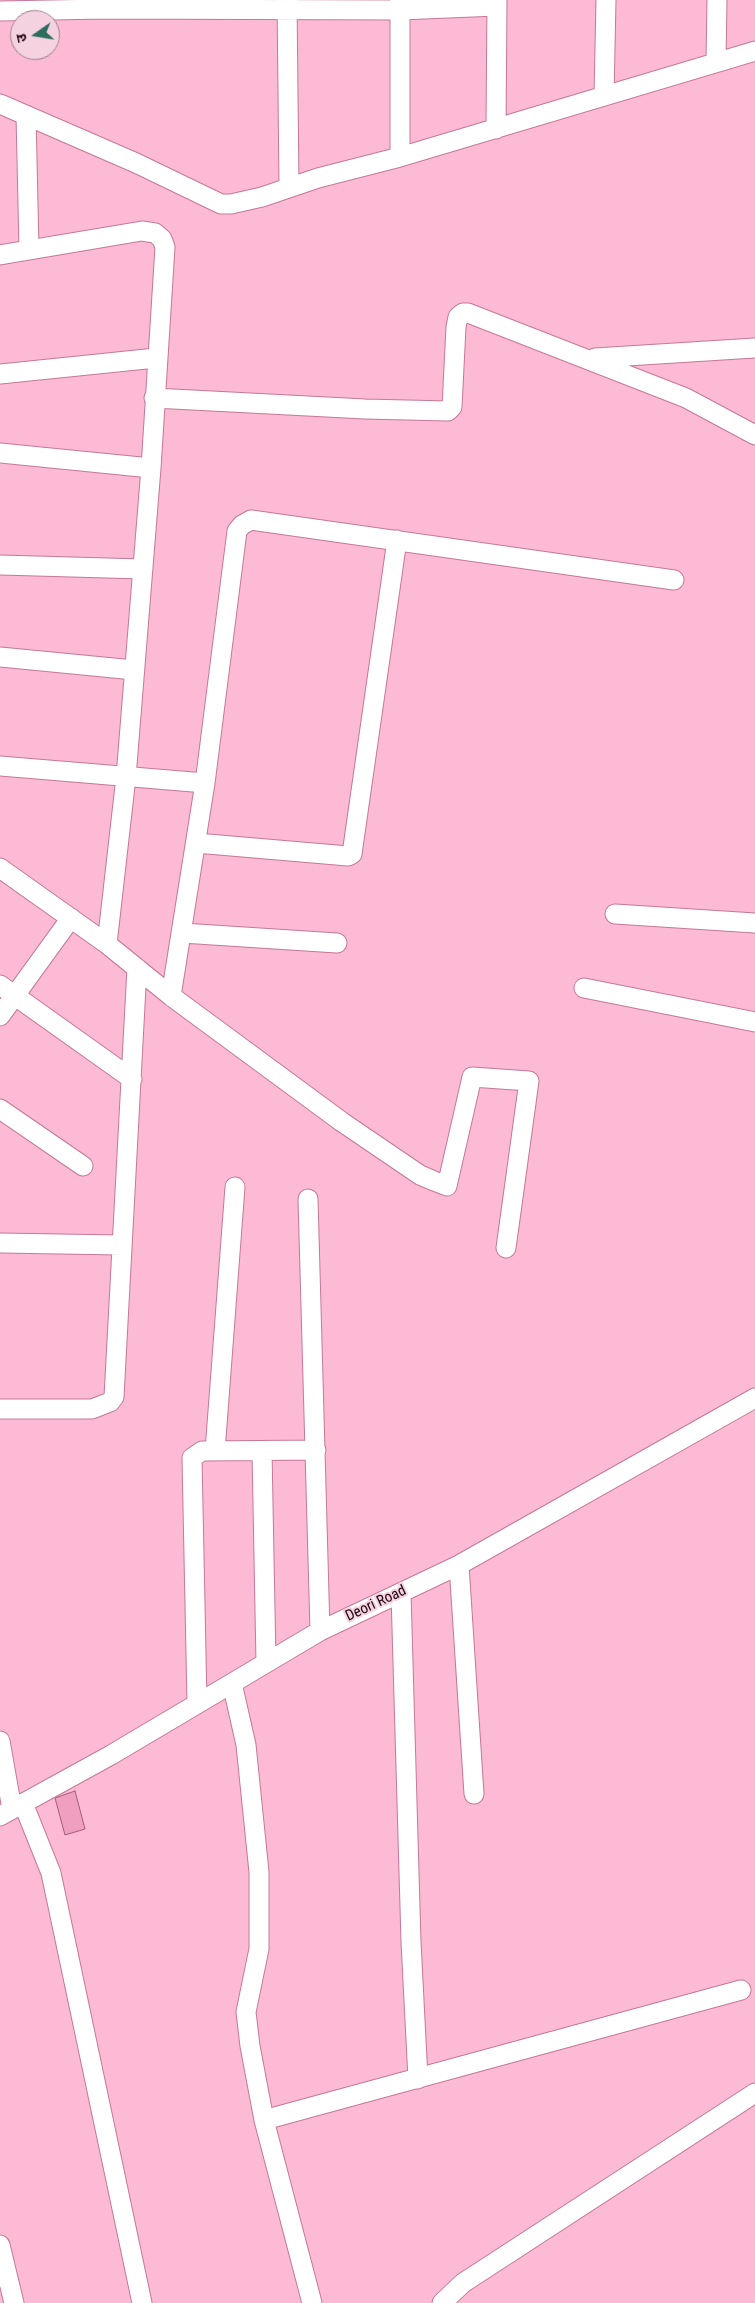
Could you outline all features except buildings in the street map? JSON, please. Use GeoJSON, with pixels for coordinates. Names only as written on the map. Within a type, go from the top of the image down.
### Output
{"type":"FeatureCollection","features":[{"type":"Feature","properties":{"kind":"street"},"geometry":{"type":"LineString","coordinates":[[604,96],[606,0]]}},
{"type":"Feature","properties":{"kind":"street"},"geometry":{"type":"LineString","coordinates":[[716,62],[717,0]]}},
{"type":"Feature","properties":{"kind":"street"},"geometry":{"type":"LineString","coordinates":[[0,11],[497,3],[496,129]]}},
{"type":"Feature","properties":{"kind":"street"},"geometry":{"type":"LineString","coordinates":[[286,5],[289,187]]}},
{"type":"Feature","properties":{"kind":"street"},"geometry":{"type":"LineString","coordinates":[[400,5],[400,158]]}},
{"type":"Feature","properties":{"kind":"street"},"geometry":{"type":"LineString","coordinates":[[0,104],[136,163],[221,204],[262,197],[289,187],[400,158],[755,50]]}},
{"type":"Feature","properties":{"kind":"street"},"geometry":{"type":"LineString","coordinates":[[26,115],[29,250]]}},
{"type":"Feature","properties":{"kind":"street"},"geometry":{"type":"LineString","coordinates":[[0,256],[142,230],[155,233],[162,239],[165,247],[143,569],[126,777],[107,944]]}},
{"type":"Feature","properties":{"kind":"street"},"geometry":{"type":"LineString","coordinates":[[154,398],[365,409],[448,411],[452,407],[458,317],[468,312],[589,358],[686,398],[755,434]]}},
{"type":"Feature","properties":{"kind":"street"},"geometry":{"type":"LineString","coordinates":[[589,358],[755,348]]}},
{"type":"Feature","properties":{"kind":"street"},"geometry":{"type":"LineString","coordinates":[[0,374],[156,358]]}},
{"type":"Feature","properties":{"kind":"street"},"geometry":{"type":"LineString","coordinates":[[0,453],[150,468]]}},
{"type":"Feature","properties":{"kind":"street"},"geometry":{"type":"LineString","coordinates":[[171,996],[205,783],[237,531],[242,525],[251,520],[674,580]]}},
{"type":"Feature","properties":{"kind":"street"},"geometry":{"type":"LineString","coordinates":[[196,843],[348,856],[352,854],[397,540]]}},
{"type":"Feature","properties":{"kind":"street"},"geometry":{"type":"LineString","coordinates":[[0,565],[143,569]]}},
{"type":"Feature","properties":{"kind":"street"},"geometry":{"type":"LineString","coordinates":[[0,657],[134,670]]}},
{"type":"Feature","properties":{"kind":"street"},"geometry":{"type":"LineString","coordinates":[[0,766],[205,783]]}},
{"type":"Feature","properties":{"kind":"street"},"geometry":{"type":"LineString","coordinates":[[0,868],[107,944],[171,996],[350,1127],[420,1175],[447,1186],[472,1077],[529,1081],[506,1248]]}},
{"type":"Feature","properties":{"kind":"street"},"geometry":{"type":"LineString","coordinates":[[615,914],[755,923]]}},
{"type":"Feature","properties":{"kind":"street"},"geometry":{"type":"LineString","coordinates":[[0,1016],[7,990],[71,918]]}},
{"type":"Feature","properties":{"kind":"street"},"geometry":{"type":"LineString","coordinates":[[182,933],[337,943]]}},
{"type":"Feature","properties":{"kind":"street"},"geometry":{"type":"LineString","coordinates":[[0,1409],[92,1409],[110,1402],[114,1396],[137,968]]}},
{"type":"Feature","properties":{"kind":"street"},"geometry":{"type":"LineString","coordinates":[[584,988],[755,1022]]}},
{"type":"Feature","properties":{"kind":"street"},"geometry":{"type":"LineString","coordinates":[[7,990],[132,1079]]}},
{"type":"Feature","properties":{"kind":"street"},"geometry":{"type":"LineString","coordinates":[[0,1109],[83,1166]]}},
{"type":"Feature","properties":{"kind":"street"},"geometry":{"type":"LineString","coordinates":[[215,1451],[235,1187]]}},
{"type":"Feature","properties":{"kind":"street"},"geometry":{"type":"LineString","coordinates":[[308,1199],[320,1631]]}},
{"type":"Feature","properties":{"kind":"street"},"geometry":{"type":"LineString","coordinates":[[0,1242],[122,1245]]}},
{"type":"Feature","properties":{"kind":"street","name":"Deori Road"},"geometry":{"type":"LineString","coordinates":[[12,1809],[320,1631],[459,1565],[755,1398]]}},
{"type":"Feature","properties":{"kind":"street"},"geometry":{"type":"LineString","coordinates":[[197,1703],[191,1461],[196,1454],[202,1451],[316,1450]]}},
{"type":"Feature","properties":{"kind":"street"},"geometry":{"type":"LineString","coordinates":[[262,1451],[266,1663]]}},
{"type":"Feature","properties":{"kind":"street"},"geometry":{"type":"LineString","coordinates":[[459,1565],[474,1794]]}},
{"type":"Feature","properties":{"kind":"street"},"geometry":{"type":"LineString","coordinates":[[401,1593],[411,1942],[418,2078]]}},
{"type":"Feature","properties":{"kind":"street"},"geometry":{"type":"LineString","coordinates":[[232,1682],[246,1745],[260,1872],[258,1949],[246,2012],[250,2046],[264,2120],[312,2303]]}},
{"type":"Feature","properties":{"kind":"street"},"geometry":{"type":"LineString","coordinates":[[0,1741],[12,1809],[51,1873],[142,2303]]}},
{"type":"Feature","properties":{"kind":"street"},"geometry":{"type":"LineString","coordinates":[[264,2120],[741,1990]]}},
{"type":"Feature","properties":{"kind":"street"},"geometry":{"type":"LineString","coordinates":[[442,2303],[463,2283],[755,2093]]}},
{"type":"Feature","properties":{"kind":"street"},"geometry":{"type":"LineString","coordinates":[[0,2245],[14,2303]]}}]}
